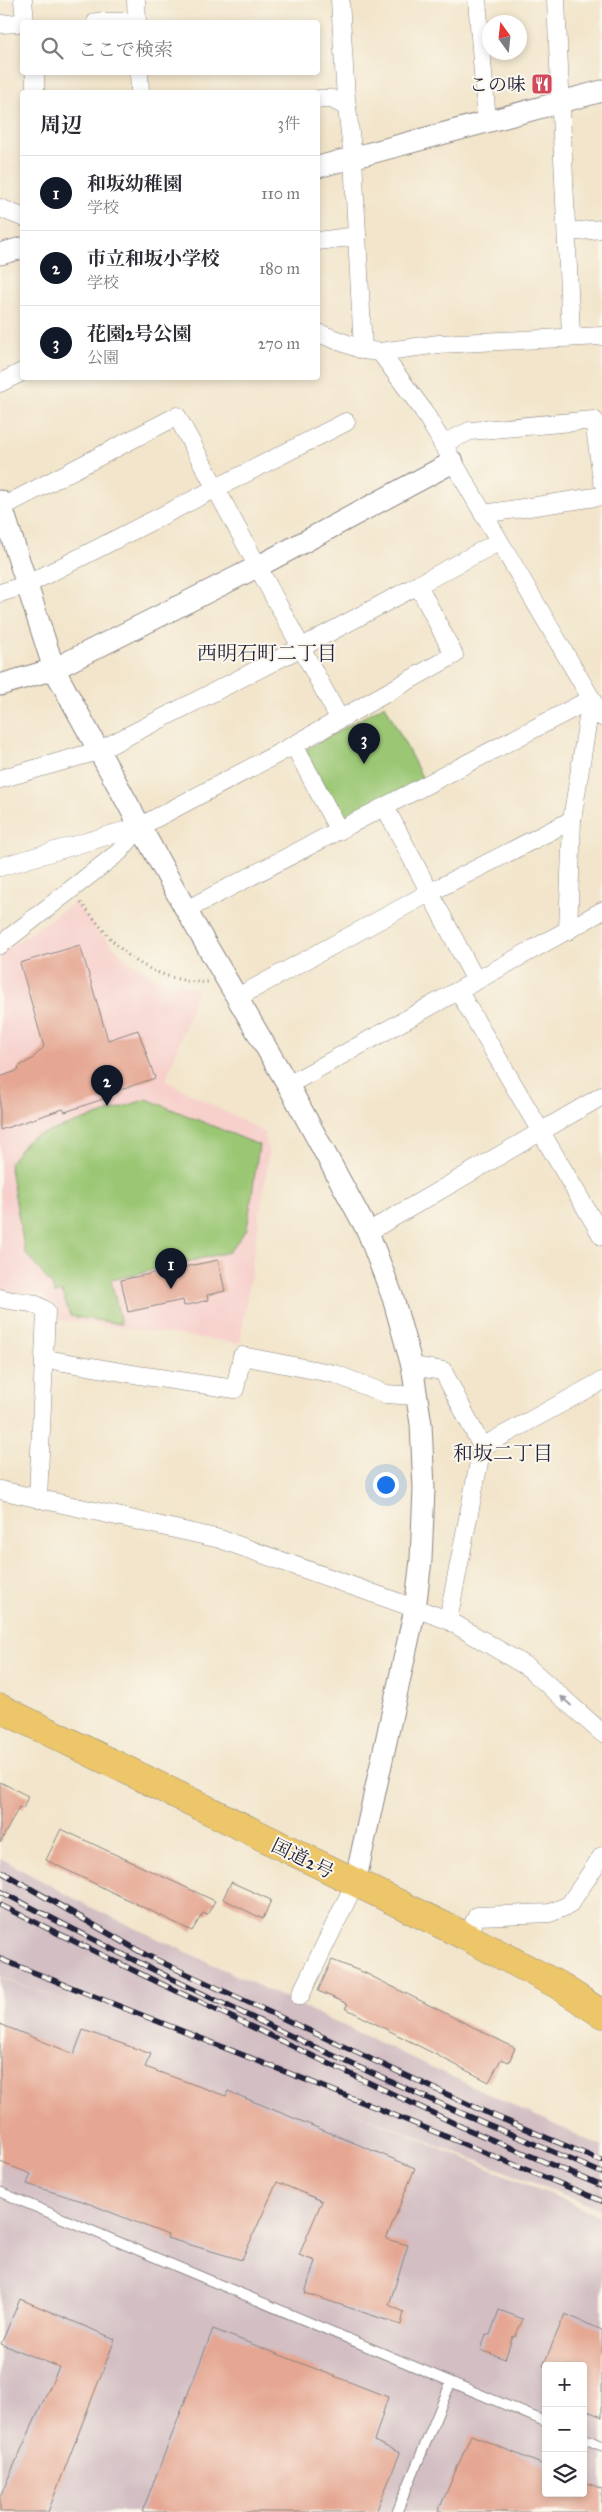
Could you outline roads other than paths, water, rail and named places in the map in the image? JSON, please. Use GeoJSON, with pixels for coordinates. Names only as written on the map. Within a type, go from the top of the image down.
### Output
{"type":"FeatureCollection","features":[{"type":"Feature","properties":{"kind":"highway","name":"国道2号"},"geometry":{"type":"LineString","coordinates":[[0,1708],[467,1937],[558,1985],[602,2014]]}},
{"type":"Feature","properties":{"kind":"street"},"geometry":{"type":"LineString","coordinates":[[23,0],[24,20]]}},
{"type":"Feature","properties":{"kind":"street"},"geometry":{"type":"LineString","coordinates":[[136,0],[137,20]]}},
{"type":"Feature","properties":{"kind":"street"},"geometry":{"type":"LineString","coordinates":[[340,0],[347,108],[353,158],[357,236],[372,351],[423,410],[498,542],[602,717]]}},
{"type":"Feature","properties":{"kind":"street"},"geometry":{"type":"LineString","coordinates":[[477,0],[487,122]]}},
{"type":"Feature","properties":{"kind":"street"},"geometry":{"type":"LineString","coordinates":[[556,0],[571,336]]}},
{"type":"Feature","properties":{"kind":"street"},"geometry":{"type":"LineString","coordinates":[[0,24],[20,23]]}},
{"type":"Feature","properties":{"kind":"street"},"geometry":{"type":"LineString","coordinates":[[35,75],[35,90]]}},
{"type":"Feature","properties":{"kind":"street"},"geometry":{"type":"LineString","coordinates":[[139,75],[140,90]]}},
{"type":"Feature","properties":{"kind":"street"},"geometry":{"type":"LineString","coordinates":[[320,166],[602,91]]}},
{"type":"Feature","properties":{"kind":"street"},"geometry":{"type":"LineString","coordinates":[[320,99],[332,99],[347,108]]}},
{"type":"Feature","properties":{"kind":"street"},"geometry":{"type":"LineString","coordinates":[[0,208],[20,216]]}},
{"type":"Feature","properties":{"kind":"street"},"geometry":{"type":"LineString","coordinates":[[567,232],[602,229]]}},
{"type":"Feature","properties":{"kind":"street"},"geometry":{"type":"LineString","coordinates":[[320,241],[357,236]]}},
{"type":"Feature","properties":{"kind":"street"},"geometry":{"type":"LineString","coordinates":[[0,254],[20,249]]}},
{"type":"Feature","properties":{"kind":"street"},"geometry":{"type":"LineString","coordinates":[[320,334],[372,351],[439,344],[571,336],[602,336]]}},
{"type":"Feature","properties":{"kind":"street"},"geometry":{"type":"LineString","coordinates":[[0,383],[20,373]]}},
{"type":"Feature","properties":{"kind":"street"},"geometry":{"type":"LineString","coordinates":[[300,1996],[355,1883],[415,1609],[421,1560],[424,1489],[420,1424],[412,1366],[393,1298],[368,1232],[288,1085],[186,910],[54,669],[1,506],[177,416],[339,718]]}},
{"type":"Feature","properties":{"kind":"street"},"geometry":{"type":"LineString","coordinates":[[442,444],[470,431],[594,420],[602,480]]}},
{"type":"Feature","properties":{"kind":"street"},"geometry":{"type":"LineString","coordinates":[[0,593],[26,585],[346,422]]}},
{"type":"Feature","properties":{"kind":"street"},"geometry":{"type":"LineString","coordinates":[[0,685],[54,669],[259,566],[453,462]]}},
{"type":"Feature","properties":{"kind":"street"},"geometry":{"type":"LineString","coordinates":[[483,514],[602,496]]}},
{"type":"Feature","properties":{"kind":"street"},"geometry":{"type":"LineString","coordinates":[[0,779],[98,751],[302,647],[498,542]]}},
{"type":"Feature","properties":{"kind":"street"},"geometry":{"type":"LineString","coordinates":[[0,867],[141,826],[294,745],[454,655],[418,585]]}},
{"type":"Feature","properties":{"kind":"street"},"geometry":{"type":"LineString","coordinates":[[186,910],[591,699]]}},
{"type":"Feature","properties":{"kind":"street"},"geometry":{"type":"LineString","coordinates":[[568,931],[572,820],[591,699]]}},
{"type":"Feature","properties":{"kind":"street"},"geometry":{"type":"LineString","coordinates":[[294,745],[339,831]]}},
{"type":"Feature","properties":{"kind":"street"},"geometry":{"type":"LineString","coordinates":[[384,807],[476,982]]}},
{"type":"Feature","properties":{"kind":"street"},"geometry":{"type":"LineString","coordinates":[[236,998],[429,893],[572,820]]}},
{"type":"Feature","properties":{"kind":"street"},"geometry":{"type":"LineString","coordinates":[[0,945],[119,852],[141,826]]}},
{"type":"Feature","properties":{"kind":"street"},"geometry":{"type":"LineString","coordinates":[[288,1085],[459,992],[602,911]]}},
{"type":"Feature","properties":{"kind":"street"},"geometry":{"type":"LineString","coordinates":[[459,992],[602,1236]]}},
{"type":"Feature","properties":{"kind":"street"},"geometry":{"type":"LineString","coordinates":[[368,1232],[602,1096]]}},
{"type":"Feature","properties":{"kind":"street"},"geometry":{"type":"LineString","coordinates":[[0,1298],[12,1302],[34,1302],[46,1311],[46,1359],[38,1499]]}},
{"type":"Feature","properties":{"kind":"street"},"geometry":{"type":"LineString","coordinates":[[46,1359],[235,1389],[242,1356],[336,1374],[386,1394],[416,1396]]}},
{"type":"Feature","properties":{"kind":"street"},"geometry":{"type":"LineString","coordinates":[[412,1366],[443,1371],[482,1447],[448,1620]]}},
{"type":"Feature","properties":{"kind":"street"},"geometry":{"type":"LineString","coordinates":[[482,1447],[602,1380]]}},
{"type":"Feature","properties":{"kind":"street"},"geometry":{"type":"LineString","coordinates":[[0,1490],[220,1540],[448,1620],[529,1668],[602,1733]]}},
{"type":"Feature","properties":{"kind":"street"},"geometry":{"type":"LineString","coordinates":[[467,1937],[478,1916],[550,1913],[569,1905],[602,1856]]}},
{"type":"Feature","properties":{"kind":"lane"},"geometry":{"type":"LineString","coordinates":[[0,2192],[542,2420]]}},
{"type":"Feature","properties":{"kind":"lane"},"geometry":{"type":"LineString","coordinates":[[397,2512],[451,2382]]}},
{"type":"Feature","properties":{"kind":"lane"},"geometry":{"type":"LineString","coordinates":[[587,2440],[602,2446]]}},
{"type":"Feature","properties":{"kind":"railway"},"geometry":{"type":"LineString","coordinates":[[0,1871],[146,1955],[483,2111],[602,2161]]}},
{"type":"Feature","properties":{"kind":"railway"},"geometry":{"type":"LineString","coordinates":[[0,1891],[158,1972],[317,2048],[602,2173]]}},
{"type":"Feature","properties":{"kind":"railway"},"geometry":{"type":"LineString","coordinates":[[0,1905],[462,2127],[602,2186]]}},
{"type":"Feature","properties":{"kind":"railway"},"geometry":{"type":"LineString","coordinates":[[0,1959],[377,2108],[602,2201]]}},
{"type":"Feature","properties":{"kind":"place","name":"この味"},"geometry":{"type":"Point","coordinates":[542,84]}},
{"type":"Feature","properties":{"kind":"place","name":"花園2号公園"},"geometry":{"type":"Point","coordinates":[364,764]}},
{"type":"Feature","properties":{"kind":"place","name":"市立和坂小学校"},"geometry":{"type":"Point","coordinates":[107,1106]}},
{"type":"Feature","properties":{"kind":"place","name":"和坂幼稚園"},"geometry":{"type":"Point","coordinates":[171,1289]}},
{"type":"Feature","properties":{"kind":"district","name":"西明石町二丁目"},"geometry":{"type":"Point","coordinates":[267,653]}},
{"type":"Feature","properties":{"kind":"district","name":"和坂二丁目"},"geometry":{"type":"Point","coordinates":[503,1453]}}]}
